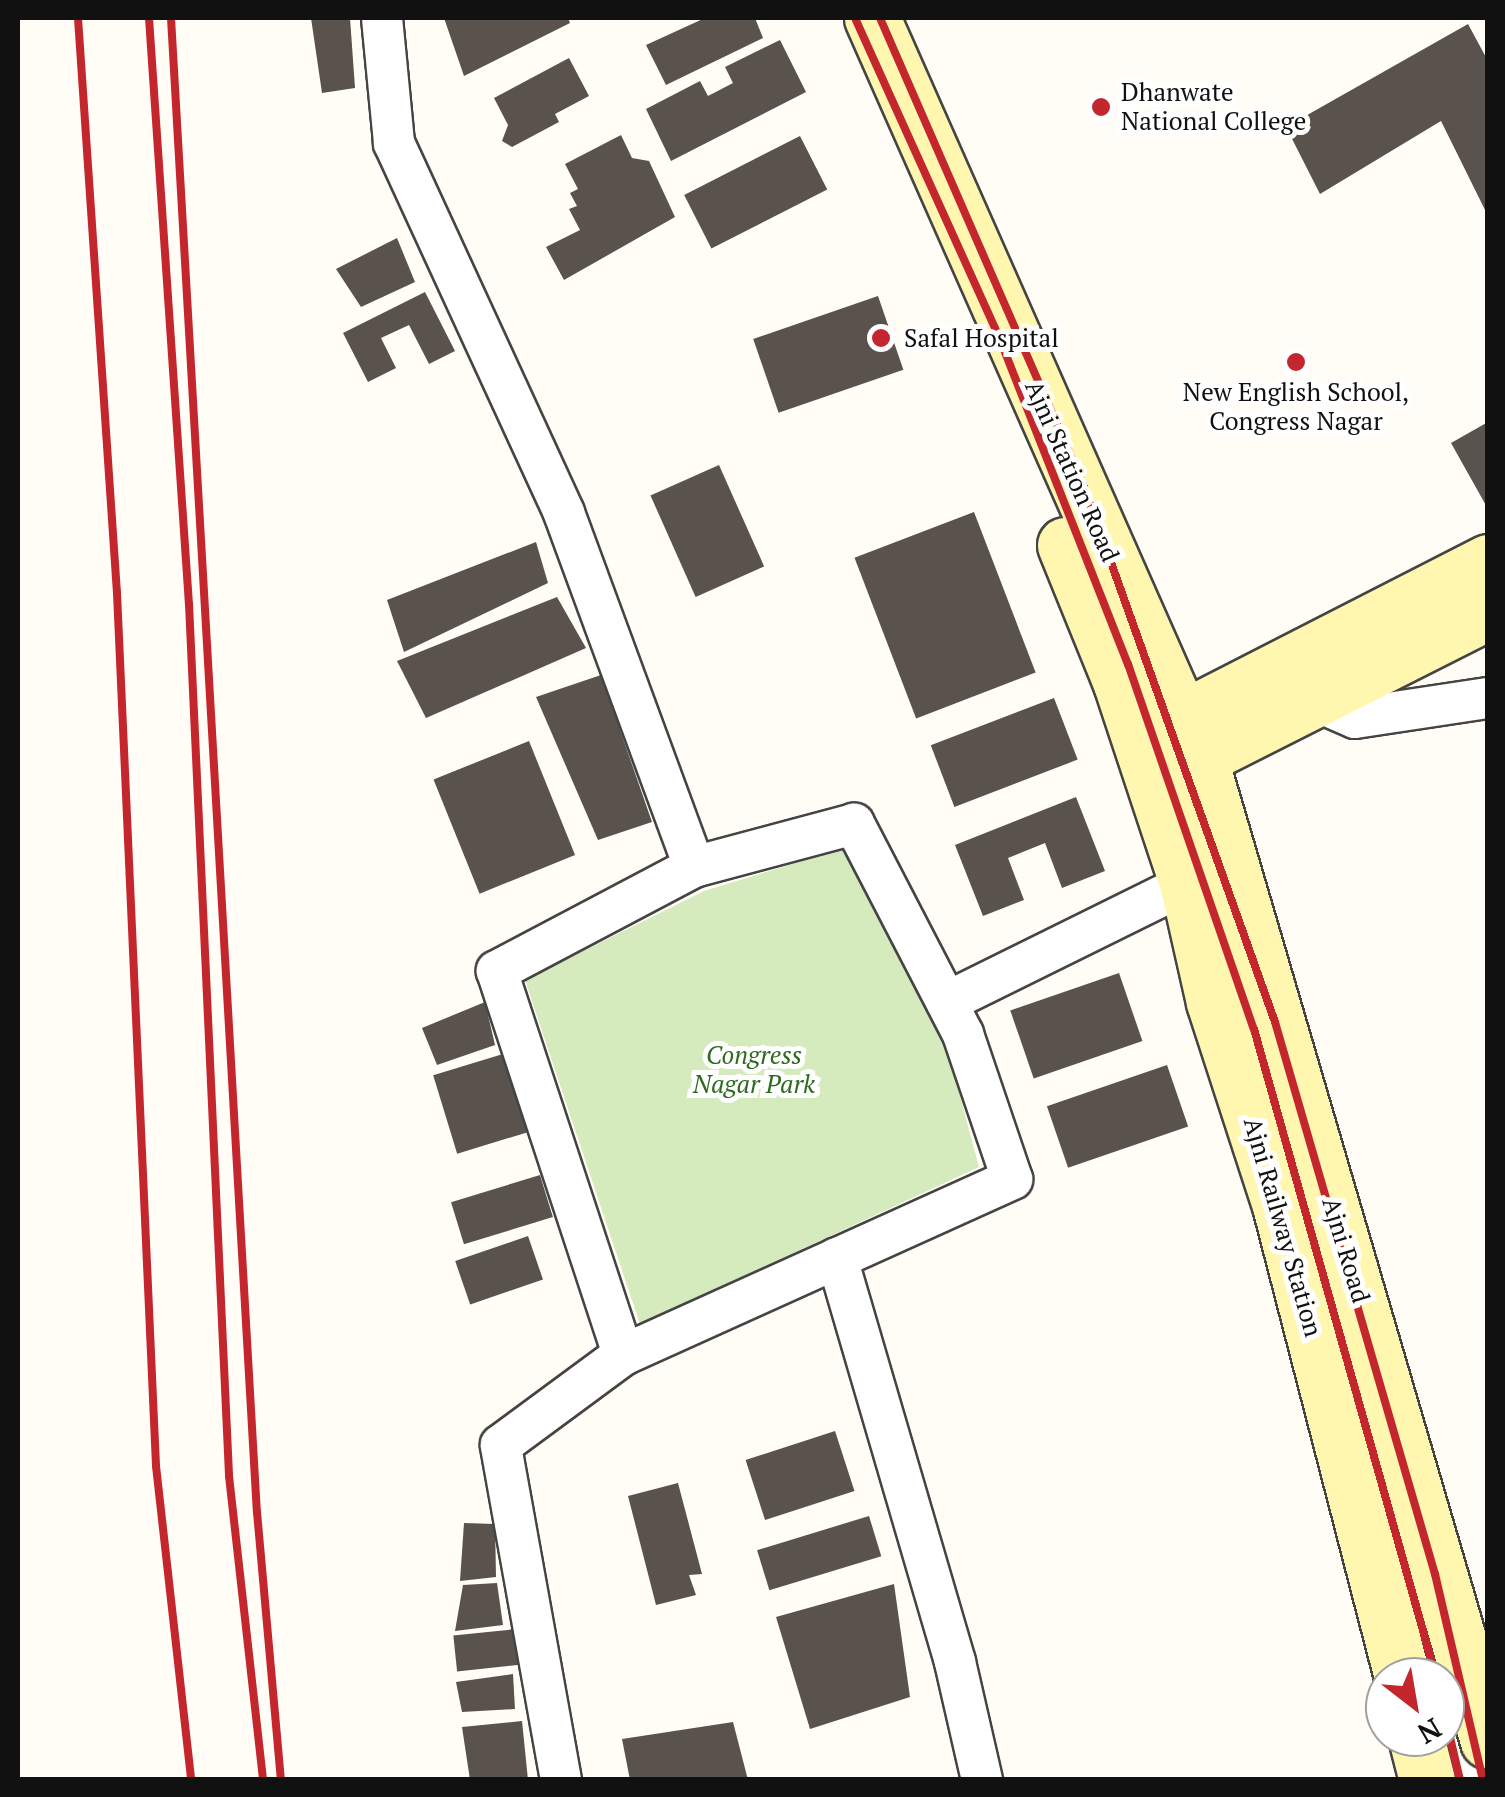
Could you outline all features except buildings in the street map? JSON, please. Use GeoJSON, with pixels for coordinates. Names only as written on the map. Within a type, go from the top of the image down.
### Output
{"type":"FeatureCollection","features":[{"type":"Feature","properties":{"kind":"main road"},"geometry":{"type":"LineString","coordinates":[[836,18],[1168,734]]}},
{"type":"Feature","properties":{"kind":"main road","name":"Ajni Station Road"},"geometry":{"type":"LineString","coordinates":[[872,18],[1168,734]]}},
{"type":"Feature","properties":{"kind":"main road"},"geometry":{"type":"LineString","coordinates":[[1168,734],[1261,705],[1488,562]]}},
{"type":"Feature","properties":{"kind":"main road"},"geometry":{"type":"LineString","coordinates":[[1168,734],[1261,705],[1318,702],[1488,612]]}},
{"type":"Feature","properties":{"kind":"main road"},"geometry":{"type":"LineString","coordinates":[[1213,857],[1261,705]]}},
{"type":"Feature","properties":{"kind":"main road","name":"Ajni Road"},"geometry":{"type":"LineString","coordinates":[[1168,734],[1474,1629],[1488,1741]]}},
{"type":"Feature","properties":{"kind":"main road","name":"Ajni Railway Station"},"geometry":{"type":"LineString","coordinates":[[1213,857],[1214,1002],[1290,1243],[1397,1657]]}},
{"type":"Feature","properties":{"kind":"street"},"geometry":{"type":"LineString","coordinates":[[382,18],[394,143],[564,513],[694,867]]}},
{"type":"Feature","properties":{"kind":"street"},"geometry":{"type":"LineString","coordinates":[[1318,702],[1355,718],[1488,698]]}},
{"type":"Feature","properties":{"kind":"street"},"geometry":{"type":"LineString","coordinates":[[561,1780],[502,1445],[623,1355],[1012,1179],[947,1002],[854,824],[694,867],[497,971],[623,1355]]}},
{"type":"Feature","properties":{"kind":"street"},"geometry":{"type":"LineString","coordinates":[[947,1002],[1213,857]]}},
{"type":"Feature","properties":{"kind":"street"},"geometry":{"type":"LineString","coordinates":[[837,1258],[955,1662],[982,1780]]}},
{"type":"Feature","properties":{"kind":"green space","name":"Congress Nagar Park"},"geometry":{"type":"Polygon","coordinates":[[[842,849],[945,1040],[979,1167],[640,1324],[525,980],[704,891],[842,849]]]}},
{"type":"Feature","properties":{"kind":"railway"},"geometry":{"type":"LineString","coordinates":[[78,18],[117,593],[156,1466],[191,1780]]}},
{"type":"Feature","properties":{"kind":"railway"},"geometry":{"type":"LineString","coordinates":[[149,18],[189,604],[229,1476],[263,1780]]}},
{"type":"Feature","properties":{"kind":"railway"},"geometry":{"type":"LineString","coordinates":[[171,18],[257,1512],[281,1780]]}},
{"type":"Feature","properties":{"kind":"railway"},"geometry":{"type":"LineString","coordinates":[[855,18],[999,337],[1128,664],[1254,1029],[1430,1657]]}},
{"type":"Feature","properties":{"kind":"railway"},"geometry":{"type":"LineString","coordinates":[[880,18],[1083,484],[1275,1022],[1435,1574],[1483,1780]]}},
{"type":"Feature","properties":{"kind":"railway"},"geometry":{"type":"LineString","coordinates":[[1455,1757],[1460,1780]]}},
{"type":"Feature","properties":{"kind":"place","name":"Dhanwate National College"},"geometry":{"type":"Point","coordinates":[1101,107]}},
{"type":"Feature","properties":{"kind":"place","name":"Safal Hospital"},"geometry":{"type":"Point","coordinates":[881,338]}},
{"type":"Feature","properties":{"kind":"place","name":"New English School, Congress Nagar"},"geometry":{"type":"Point","coordinates":[1296,362]}}]}
